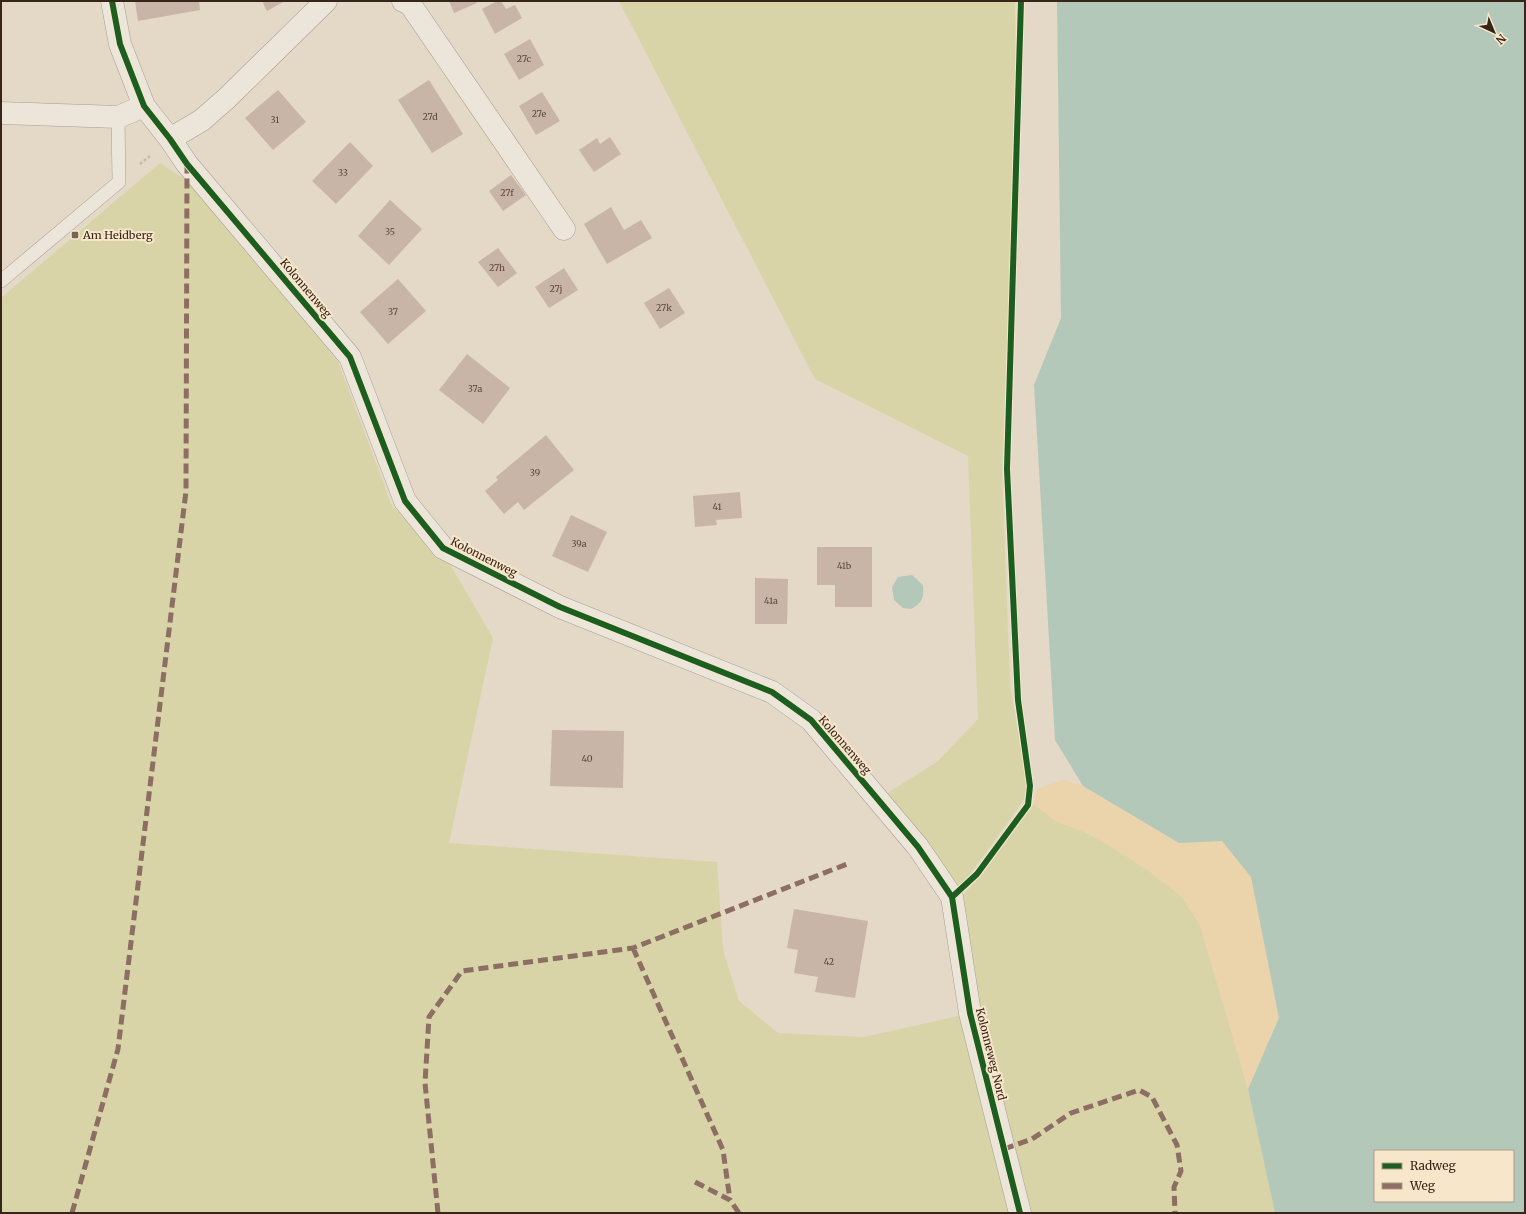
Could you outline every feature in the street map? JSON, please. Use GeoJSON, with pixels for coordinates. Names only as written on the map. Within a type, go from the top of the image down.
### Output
{"type":"FeatureCollection","features":[{"type":"Feature","properties":{"kind":"street","name":"Kolonnenweg"},"geometry":{"type":"LineString","coordinates":[[112,1],[120,44],[144,106],[170,139],[187,164],[350,357],[405,501],[444,548],[560,607],[772,692],[811,720],[918,848],[952,897]]}},
{"type":"Feature","properties":{"kind":"street"},"geometry":{"type":"LineString","coordinates":[[170,139],[202,120],[227,98],[326,1]]}},
{"type":"Feature","properties":{"kind":"street"},"geometry":{"type":"LineString","coordinates":[[403,1],[410,4],[564,229]]}},
{"type":"Feature","properties":{"kind":"street"},"geometry":{"type":"LineString","coordinates":[[1,108],[1,114],[118,117],[144,106]]}},
{"type":"Feature","properties":{"kind":"street","name":"Kolonneweg Nord"},"geometry":{"type":"LineString","coordinates":[[952,897],[970,1013],[1020,1213]]}},
{"type":"Feature","properties":{"kind":"lane"},"geometry":{"type":"LineString","coordinates":[[1,281],[119,182],[118,117]]}},
{"type":"Feature","properties":{"kind":"path"},"geometry":{"type":"LineString","coordinates":[[119,182],[170,139]]}},
{"type":"Feature","properties":{"kind":"shaded area"},"geometry":{"type":"Polygon","coordinates":[[[619,1],[1015,1],[1016,113],[1002,471],[1010,685],[1027,786],[1024,799],[1016,811],[968,877],[954,889],[886,794],[937,762],[978,719],[968,456],[815,379],[619,1]]]}},
{"type":"Feature","properties":{"kind":"shaded area"},"geometry":{"type":"Polygon","coordinates":[[[1057,1],[1525,1],[1525,1213],[1275,1213],[1248,1089],[1279,1018],[1251,877],[1222,841],[1179,843],[1083,786],[1055,740],[1034,385],[1061,318],[1057,1]]]}},
{"type":"Feature","properties":{"kind":"shaded area"},"geometry":{"type":"Polygon","coordinates":[[[160,163],[193,185],[338,362],[392,506],[448,561],[493,638],[449,843],[717,862],[723,950],[739,1001],[778,1033],[864,1037],[963,1015],[1012,1213],[1,1213],[1,298],[160,163]]]}},
{"type":"Feature","properties":{"kind":"shaded area"},"geometry":{"type":"Polygon","coordinates":[[[912,575],[923,585],[923,596],[920,602],[911,609],[903,608],[894,600],[892,587],[898,577],[912,575]]]}},
{"type":"Feature","properties":{"kind":"shaded area"},"geometry":{"type":"Polygon","coordinates":[[[1034,804],[1056,821],[1086,833],[1109,845],[1149,871],[1181,896],[1200,925],[1248,1089],[1275,1213],[1025,1213],[976,1013],[960,898],[980,877],[1034,804]]]}},
{"type":"Feature","properties":{"kind":"sand"},"geometry":{"type":"Polygon","coordinates":[[[1064,780],[1083,786],[1179,843],[1222,840],[1251,877],[1279,1018],[1248,1089],[1200,925],[1181,896],[1149,871],[1109,845],[1086,833],[1056,821],[1034,804],[1037,789],[1064,780]]]}},
{"type":"Feature","properties":{"kind":"building"},"geometry":{"type":"Polygon","coordinates":[[[135,1],[199,1],[200,10],[138,21],[135,1]]]}},
{"type":"Feature","properties":{"kind":"building"},"geometry":{"type":"Polygon","coordinates":[[[262,1],[285,1],[267,11],[262,1]]]}},
{"type":"Feature","properties":{"kind":"building"},"geometry":{"type":"Polygon","coordinates":[[[449,1],[475,1],[477,3],[454,13],[449,1]]]}},
{"type":"Feature","properties":{"kind":"building"},"geometry":{"type":"Polygon","coordinates":[[[497,1],[501,1],[506,9],[515,5],[522,18],[495,34],[482,9],[497,1]]]}},
{"type":"Feature","properties":{"kind":"building"},"geometry":{"type":"Polygon","coordinates":[[[530,39],[544,65],[519,80],[504,54],[530,39]]]}},
{"type":"Feature","properties":{"kind":"building"},"geometry":{"type":"Polygon","coordinates":[[[429,80],[463,134],[432,153],[398,100],[429,80]]]}},
{"type":"Feature","properties":{"kind":"building"},"geometry":{"type":"Polygon","coordinates":[[[278,90],[306,122],[273,150],[245,118],[278,90]]]}},
{"type":"Feature","properties":{"kind":"building"},"geometry":{"type":"Polygon","coordinates":[[[542,92],[560,121],[536,135],[519,106],[542,92]]]}},
{"type":"Feature","properties":{"kind":"building"},"geometry":{"type":"Polygon","coordinates":[[[610,137],[621,154],[594,172],[579,150],[597,138],[600,144],[610,137]]]}},
{"type":"Feature","properties":{"kind":"building"},"geometry":{"type":"Polygon","coordinates":[[[350,142],[373,166],[336,204],[312,181],[350,142]]]}},
{"type":"Feature","properties":{"kind":"building"},"geometry":{"type":"Polygon","coordinates":[[[511,175],[526,195],[503,211],[489,191],[511,175]]]}},
{"type":"Feature","properties":{"kind":"building"},"geometry":{"type":"Polygon","coordinates":[[[390,200],[422,229],[389,265],[358,236],[390,200]]]}},
{"type":"Feature","properties":{"kind":"building"},"geometry":{"type":"Polygon","coordinates":[[[611,207],[624,230],[641,220],[652,238],[607,264],[584,224],[611,207]]]}},
{"type":"Feature","properties":{"kind":"building"},"geometry":{"type":"Polygon","coordinates":[[[498,248],[517,273],[498,287],[478,262],[498,248]]]}},
{"type":"Feature","properties":{"kind":"building"},"geometry":{"type":"Polygon","coordinates":[[[564,268],[578,290],[549,308],[535,287],[564,268]]]}},
{"type":"Feature","properties":{"kind":"building"},"geometry":{"type":"Polygon","coordinates":[[[398,279],[426,311],[388,344],[360,312],[398,279]]]}},
{"type":"Feature","properties":{"kind":"building"},"geometry":{"type":"Polygon","coordinates":[[[669,288],[685,313],[660,329],[644,303],[669,288]]]}},
{"type":"Feature","properties":{"kind":"building"},"geometry":{"type":"Polygon","coordinates":[[[467,354],[510,388],[483,424],[439,390],[467,354]]]}},
{"type":"Feature","properties":{"kind":"building"},"geometry":{"type":"Polygon","coordinates":[[[546,435],[574,470],[524,510],[518,502],[504,514],[485,491],[498,480],[496,477],[546,435]]]}},
{"type":"Feature","properties":{"kind":"building"},"geometry":{"type":"Polygon","coordinates":[[[740,492],[742,518],[716,520],[717,525],[695,527],[693,496],[740,492]]]}},
{"type":"Feature","properties":{"kind":"building"},"geometry":{"type":"Polygon","coordinates":[[[571,515],[607,532],[588,572],[552,556],[571,515]]]}},
{"type":"Feature","properties":{"kind":"building"},"geometry":{"type":"Polygon","coordinates":[[[817,547],[872,547],[872,607],[835,607],[835,585],[817,585],[817,547]]]}},
{"type":"Feature","properties":{"kind":"building"},"geometry":{"type":"Polygon","coordinates":[[[755,578],[788,579],[787,624],[755,624],[755,578]]]}},
{"type":"Feature","properties":{"kind":"building"},"geometry":{"type":"Polygon","coordinates":[[[552,730],[624,731],[623,788],[550,786],[552,730]]]}},
{"type":"Feature","properties":{"kind":"building"},"geometry":{"type":"Polygon","coordinates":[[[794,909],[868,921],[855,998],[815,992],[818,977],[794,973],[798,950],[787,948],[794,909]]]}},
{"type":"Feature","properties":{"kind":"marked path"},"geometry":{"type":"LineString","coordinates":[[72,1213],[118,1049],[186,491],[187,164]]}},
{"type":"Feature","properties":{"kind":"marked path"},"geometry":{"type":"LineString","coordinates":[[438,1213],[425,1083],[429,1017],[462,971],[633,948],[847,864]]}},
{"type":"Feature","properties":{"kind":"marked path"},"geometry":{"type":"LineString","coordinates":[[633,948],[723,1150],[730,1200]]}},
{"type":"Feature","properties":{"kind":"marked path"},"geometry":{"type":"LineString","coordinates":[[1004,1149],[1032,1139],[1071,1113],[1139,1090],[1152,1097],[1177,1145],[1181,1171],[1174,1187],[1175,1213]]}},
{"type":"Feature","properties":{"kind":"marked path"},"geometry":{"type":"LineString","coordinates":[[695,1182],[730,1200],[739,1213]]}},
{"type":"Feature","properties":{"kind":"cycle path"},"geometry":{"type":"LineString","coordinates":[[112,1],[120,44],[144,106],[170,139],[187,164],[350,357],[405,501],[443,548],[560,607],[772,692],[811,720],[918,847],[952,897],[970,1013],[1020,1213]]}},
{"type":"Feature","properties":{"kind":"cycle path"},"geometry":{"type":"LineString","coordinates":[[952,897],[977,874],[1028,805],[1030,786],[1018,700],[1007,469],[1021,1]]}},
{"type":"Feature","properties":{"kind":"place","name":"Am Heidberg"},"geometry":{"type":"Point","coordinates":[75,235]}}]}
